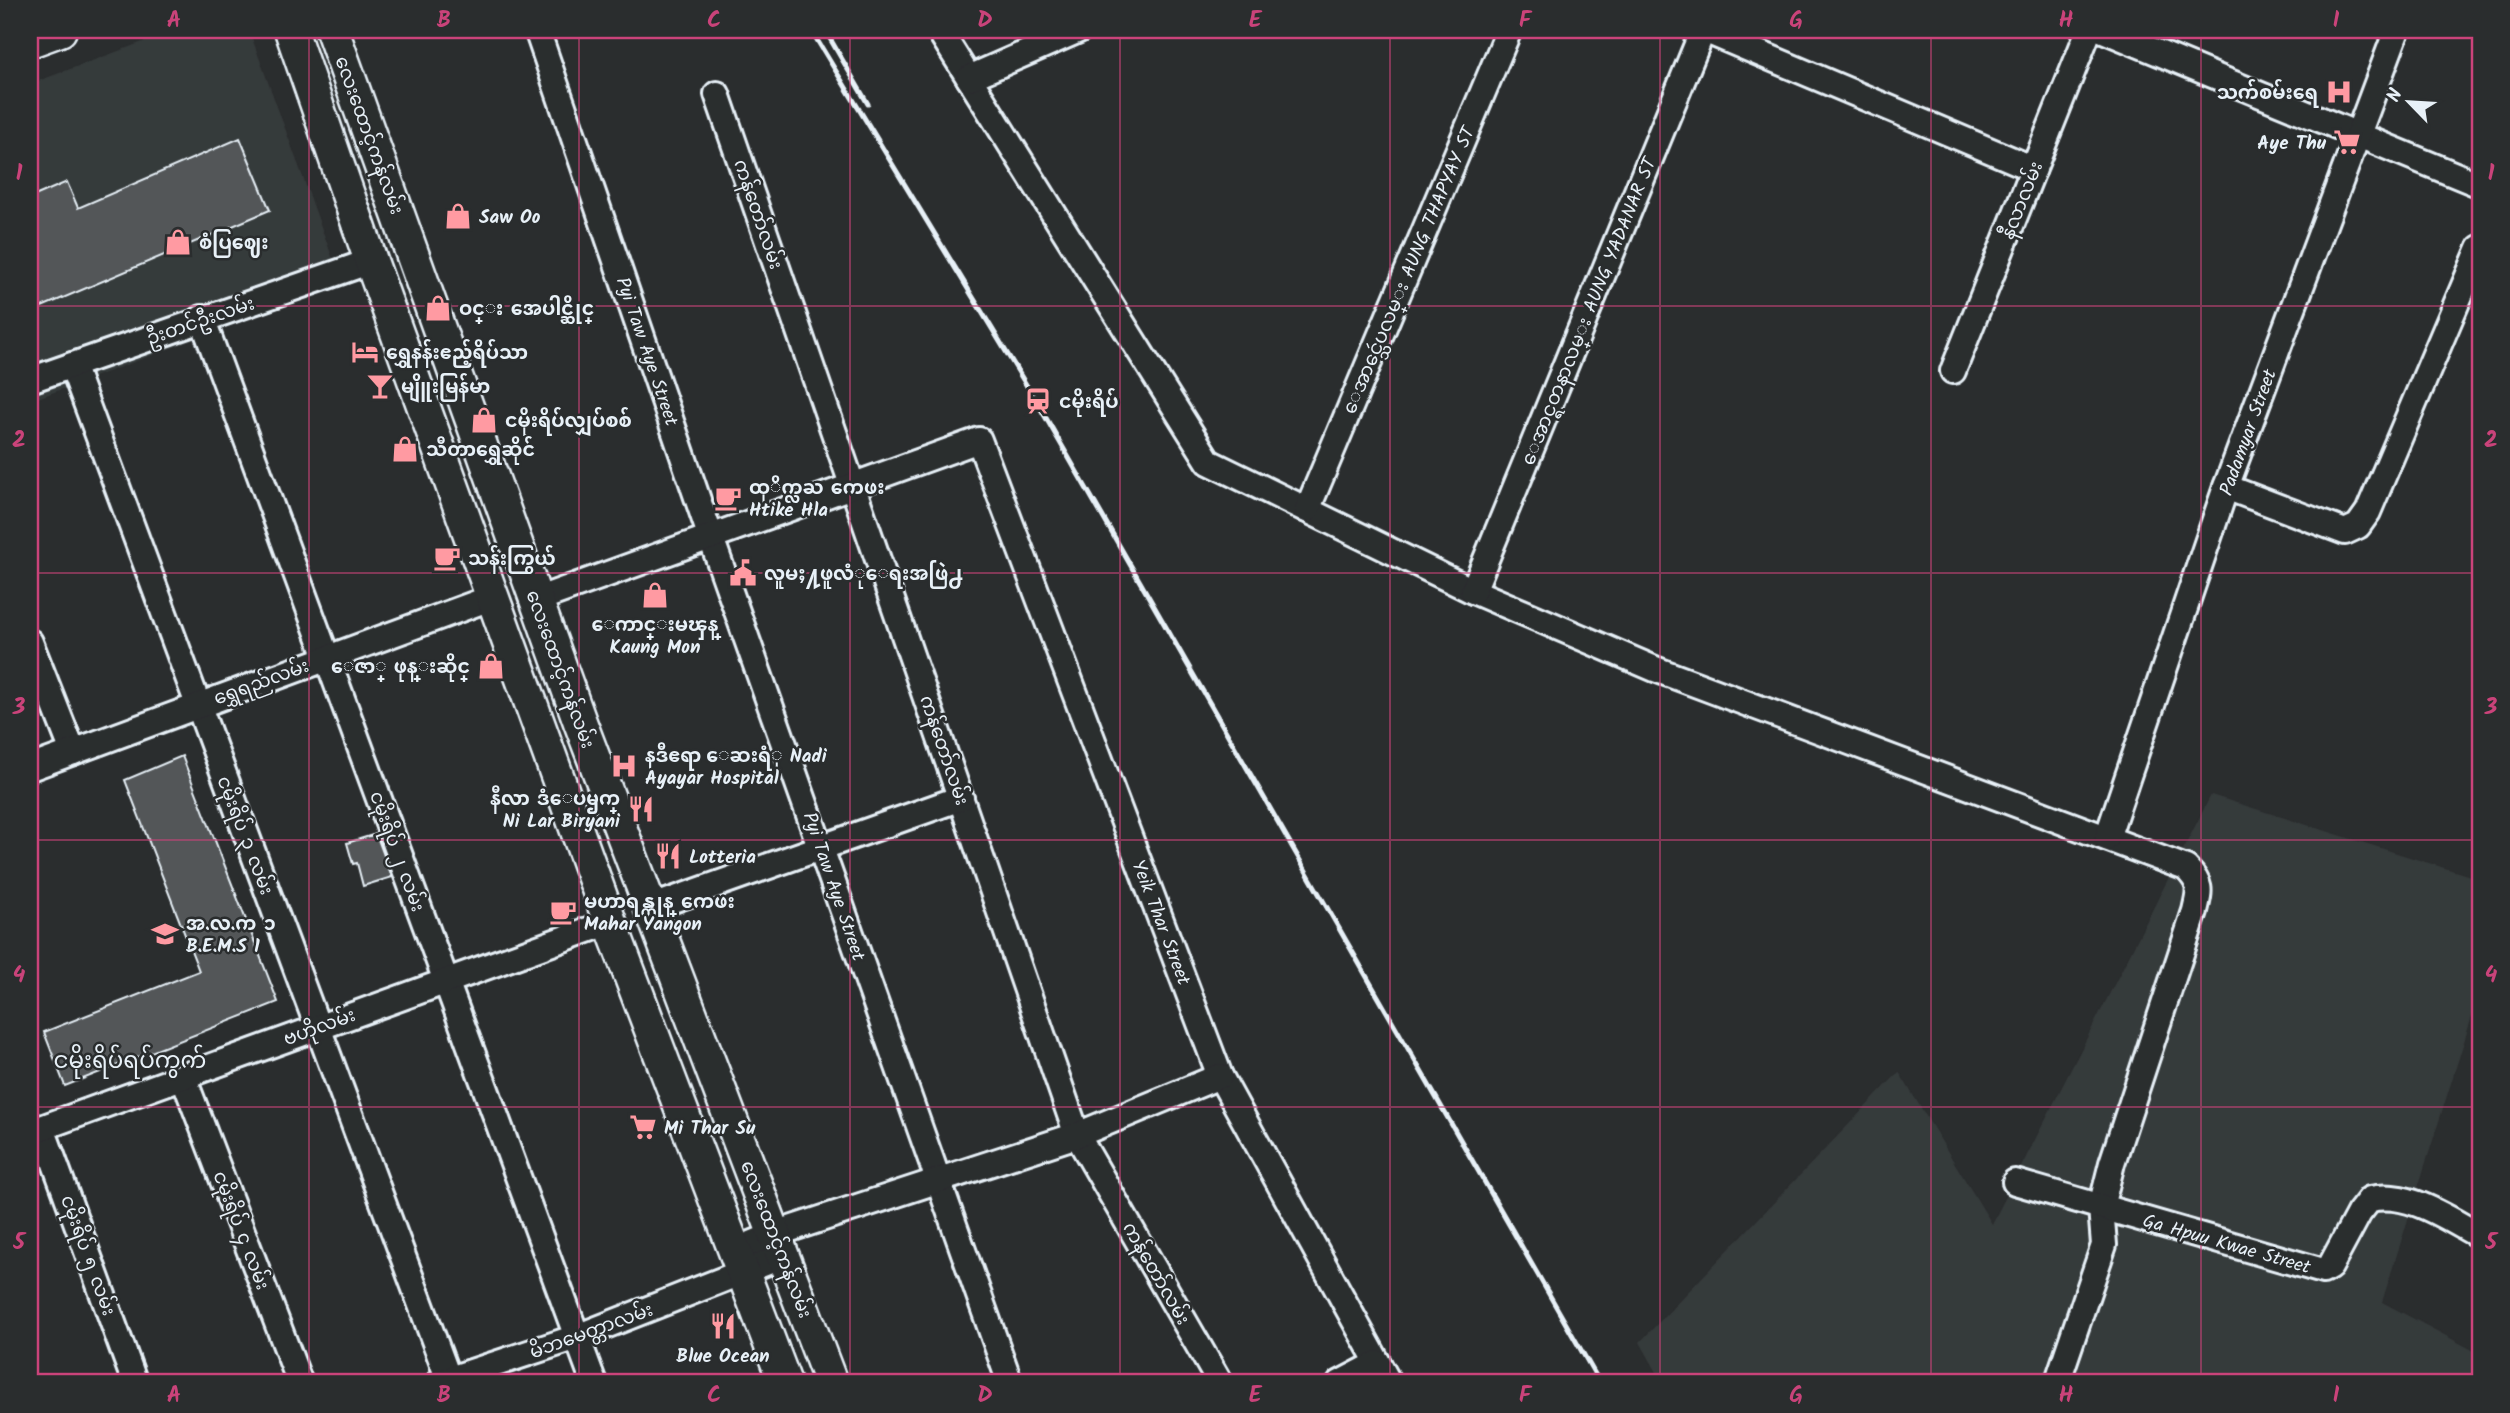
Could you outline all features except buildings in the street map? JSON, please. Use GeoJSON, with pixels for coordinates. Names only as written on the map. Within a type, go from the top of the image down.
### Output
{"type":"FeatureCollection","features":[{"type":"Feature","properties":{"kind":"main road"},"geometry":{"type":"LineString","coordinates":[[30,41],[60,30]]}},
{"type":"Feature","properties":{"kind":"main road","name":"လေးထောင့်ကန်လမ်း"},"geometry":{"type":"LineString","coordinates":[[291,30],[542,736],[785,1383]]}},
{"type":"Feature","properties":{"kind":"main road","name":"လေးထောင့်ကန်လမ်း"},"geometry":{"type":"LineString","coordinates":[[332,30],[580,722],[831,1383]]}},
{"type":"Feature","properties":{"kind":"main road"},"geometry":{"type":"LineString","coordinates":[[542,736],[580,722]]}},
{"type":"Feature","properties":{"kind":"main road"},"geometry":{"type":"LineString","coordinates":[[610,922],[650,908]]}},
{"type":"Feature","properties":{"kind":"street","name":"Pyi Taw Aye Street"},"geometry":{"type":"LineString","coordinates":[[537,30],[710,535],[1010,1383]]}},
{"type":"Feature","properties":{"kind":"street"},"geometry":{"type":"LineString","coordinates":[[939,30],[1209,462],[1473,591],[1654,669],[2186,868],[2197,879],[2199,893],[2112,1163],[2101,1207],[2104,1245],[2057,1383]]}},
{"type":"Feature","properties":{"kind":"street"},"geometry":{"type":"LineString","coordinates":[[969,78],[1079,30]]}},
{"type":"Feature","properties":{"kind":"street","name":"ေအာင္သေဴပလမ္း AUNG THAPYAY ST"},"geometry":{"type":"LineString","coordinates":[[1307,510],[1509,30]]}},
{"type":"Feature","properties":{"kind":"street"},"geometry":{"type":"LineString","coordinates":[[1704,30],[2034,169]]}},
{"type":"Feature","properties":{"kind":"street","name":"ေအာင္ရတနာလမ္း AUNG YADANAR ST"},"geometry":{"type":"LineString","coordinates":[[1473,591],[1704,30]]}},
{"type":"Feature","properties":{"kind":"street","name":"နီလာလမ်း"},"geometry":{"type":"LineString","coordinates":[[1953,371],[2090,30]]}},
{"type":"Feature","properties":{"kind":"street"},"geometry":{"type":"LineString","coordinates":[[2103,30],[2480,185]]}},
{"type":"Feature","properties":{"kind":"street","name":"Padamyar Street"},"geometry":{"type":"LineString","coordinates":[[2107,838],[2226,487],[2398,30]]}},
{"type":"Feature","properties":{"kind":"street","name":"ကန်တော်လမ်း"},"geometry":{"type":"LineString","coordinates":[[717,94],[1077,1135],[1220,1383]]}},
{"type":"Feature","properties":{"kind":"street"},"geometry":{"type":"LineString","coordinates":[[2226,487],[2346,532],[2358,526],[2368,512],[2480,248]]}},
{"type":"Feature","properties":{"kind":"street","name":"ဦးတင်ဦးလမ်း"},"geometry":{"type":"LineString","coordinates":[[30,380],[371,261]]}},
{"type":"Feature","properties":{"kind":"street","name":"ငမိုးရိပ် ၂ လမ်း"},"geometry":{"type":"LineString","coordinates":[[202,318],[594,1383]]}},
{"type":"Feature","properties":{"kind":"street","name":"ငမိုးရိပ် ၃ လမ်း"},"geometry":{"type":"LineString","coordinates":[[72,365],[318,1026],[445,1382]]}},
{"type":"Feature","properties":{"kind":"street","name":"Yeik Thar Street"},"geometry":{"type":"LineString","coordinates":[[854,485],[979,440],[1220,1076],[1384,1373]]}},
{"type":"Feature","properties":{"kind":"street"},"geometry":{"type":"LineString","coordinates":[[536,600],[854,485]]}},
{"type":"Feature","properties":{"kind":"street","name":"ရွှေရည်လမ်း"},"geometry":{"type":"LineString","coordinates":[[30,768],[493,597]]}},
{"type":"Feature","properties":{"kind":"street"},"geometry":{"type":"LineString","coordinates":[[30,642],[73,752]]}},
{"type":"Feature","properties":{"kind":"street"},"geometry":{"type":"LineString","coordinates":[[650,908],[961,798]]}},
{"type":"Feature","properties":{"kind":"street","name":"ဗဟိုလမ်း"},"geometry":{"type":"LineString","coordinates":[[36,1130],[610,922]]}},
{"type":"Feature","properties":{"kind":"street","name":"ငမိုးရိပ် ၄ လမ်း"},"geometry":{"type":"LineString","coordinates":[[183,1076],[300,1383]]}},
{"type":"Feature","properties":{"kind":"street","name":"မိဘမေတ္တာလမ်း"},"geometry":{"type":"LineString","coordinates":[[445,1382],[577,1337],[738,1262],[939,1180],[1077,1135],[1220,1076]]}},
{"type":"Feature","properties":{"kind":"street","name":"ငမိုးရိပ် ၅ လမ်း"},"geometry":{"type":"LineString","coordinates":[[36,1130],[135,1383]]}},
{"type":"Feature","properties":{"kind":"street","name":"Ga Hpuu Kwae Street"},"geometry":{"type":"LineString","coordinates":[[2015,1182],[2323,1271],[2330,1266],[2359,1213],[2370,1199],[2384,1197],[2417,1203],[2480,1237]]}},
{"type":"Feature","properties":{"kind":"street"},"geometry":{"type":"LineString","coordinates":[[1340,1383],[1384,1373]]}},
{"type":"Feature","properties":{"kind":"shaded area","name":"စံပြဈေး"},"geometry":{"type":"Polygon","coordinates":[[[175,30],[249,30],[342,284],[30,401],[30,84],[175,30]]]}},
{"type":"Feature","properties":{"kind":"shaded area"},"geometry":{"type":"Polygon","coordinates":[[[2211,795],[2480,879],[2480,991],[2382,1302],[2480,1354],[2480,1383],[1663,1383],[1640,1342],[1899,1072],[1992,1224],[2211,795]]]}},
{"type":"Feature","properties":{"kind":"railway"},"geometry":{"type":"LineString","coordinates":[[811,30],[1042,411],[1600,1383]]}},
{"type":"Feature","properties":{"kind":"railway"},"geometry":{"type":"LineString","coordinates":[[825,30],[868,104]]}},
{"type":"Feature","properties":{"kind":"place","name":"သက်စမ်းရေ"},"geometry":{"type":"Point","coordinates":[2339,92]}},
{"type":"Feature","properties":{"kind":"place","name":"Aye Thu"},"geometry":{"type":"Point","coordinates":[2347,142]}},
{"type":"Feature","properties":{"kind":"place","name":"Saw Oo"},"geometry":{"type":"Point","coordinates":[458,216]}},
{"type":"Feature","properties":{"kind":"place","name":"စံပြဈေး"},"geometry":{"type":"Point","coordinates":[178,242]}},
{"type":"Feature","properties":{"kind":"place","name":"ဝင္း အေပါင္ဆိုင္"},"geometry":{"type":"Point","coordinates":[438,308]}},
{"type":"Feature","properties":{"kind":"place","name":"ရွှေနန်းဧည့်ရိပ်သာ"},"geometry":{"type":"Point","coordinates":[365,352]}},
{"type":"Feature","properties":{"kind":"place","name":"မျိူးမြန်မာ"},"geometry":{"type":"Point","coordinates":[380,386]}},
{"type":"Feature","properties":{"kind":"place","name":"ငမိုးရိပ်"},"geometry":{"type":"Point","coordinates":[1038,401]}},
{"type":"Feature","properties":{"kind":"place","name":"ငမိုးရိပ်လျှပ်စစ်"},"geometry":{"type":"Point","coordinates":[484,420]}},
{"type":"Feature","properties":{"kind":"place","name":"သီတာရွှေဆိုင်"},"geometry":{"type":"Point","coordinates":[405,449]}},
{"type":"Feature","properties":{"kind":"place","name":"ထုိက္လႀ ကေဖး Htike Hla"},"geometry":{"type":"Point","coordinates":[728,498]}},
{"type":"Feature","properties":{"kind":"place","name":"သန်းကြွယ်"},"geometry":{"type":"Point","coordinates":[447,558]}},
{"type":"Feature","properties":{"kind":"place","name":"လူမႈ႔ဖူလံုေရးအဖြဲ႕"},"geometry":{"type":"Point","coordinates":[743,573]}},
{"type":"Feature","properties":{"kind":"place","name":"ေကာင္းမၾန္ Kaung Mon"},"geometry":{"type":"Point","coordinates":[655,595]}},
{"type":"Feature","properties":{"kind":"place","name":"ေဇာ္ ဖုန္းဆိုင္"},"geometry":{"type":"Point","coordinates":[491,666]}},
{"type":"Feature","properties":{"kind":"place","name":"နဒီဧရာ ေဆးရံု Nadi Ayayar Hospital"},"geometry":{"type":"Point","coordinates":[624,766]}},
{"type":"Feature","properties":{"kind":"place","name":"နီလာ ဒံေပၝက္ Ni Lar Biryani"},"geometry":{"type":"Point","coordinates":[641,809]}},
{"type":"Feature","properties":{"kind":"place","name":"Lotteria"},"geometry":{"type":"Point","coordinates":[668,856]}},
{"type":"Feature","properties":{"kind":"place","name":"မဟာရန္ကုန္ ကေဖး Mahar Yangon"},"geometry":{"type":"Point","coordinates":[563,912]}},
{"type":"Feature","properties":{"kind":"place","name":"အ.လ.က ၁ B.E.M.S 1"},"geometry":{"type":"Point","coordinates":[165,934]}},
{"type":"Feature","properties":{"kind":"place","name":"Mi Thar Su"},"geometry":{"type":"Point","coordinates":[643,1127]}},
{"type":"Feature","properties":{"kind":"place","name":"Blue Ocean"},"geometry":{"type":"Point","coordinates":[723,1326]}},
{"type":"Feature","properties":{"kind":"district","name":"ငမိုးရိပ်ရပ်ကွက်"},"geometry":{"type":"Point","coordinates":[130,1060]}}]}
